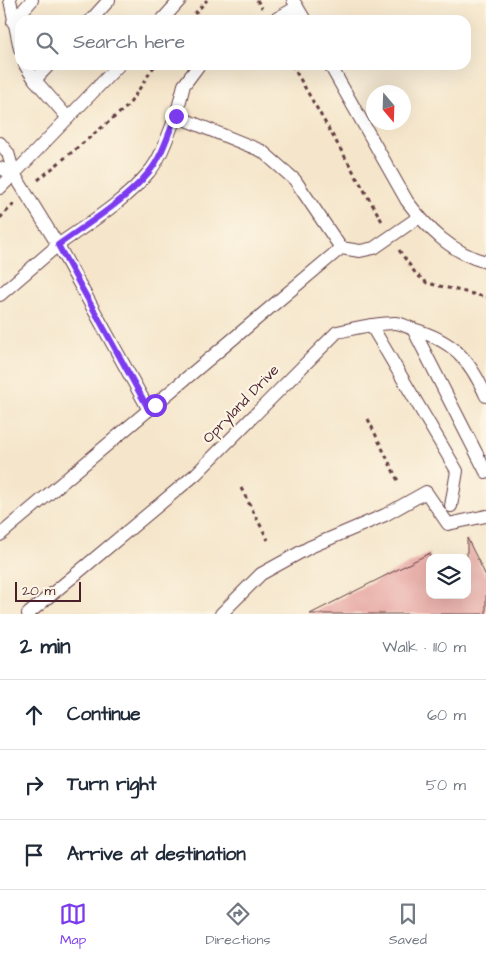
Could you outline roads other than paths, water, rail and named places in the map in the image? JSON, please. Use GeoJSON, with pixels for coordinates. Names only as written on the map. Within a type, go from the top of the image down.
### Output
{"type":"FeatureCollection","features":[{"type":"Feature","properties":{"kind":"lane"},"geometry":{"type":"LineString","coordinates":[[10,0],[15,30]]}},
{"type":"Feature","properties":{"kind":"lane"},"geometry":{"type":"LineString","coordinates":[[19,15],[32,0]]}},
{"type":"Feature","properties":{"kind":"lane"},"geometry":{"type":"LineString","coordinates":[[95,15],[109,0]]}},
{"type":"Feature","properties":{"kind":"lane"},"geometry":{"type":"LineString","coordinates":[[166,15],[180,0]]}},
{"type":"Feature","properties":{"kind":"lane"},"geometry":{"type":"LineString","coordinates":[[281,15],[295,4],[302,15]]}},
{"type":"Feature","properties":{"kind":"lane"},"geometry":{"type":"LineString","coordinates":[[28,70],[68,118]]}},
{"type":"Feature","properties":{"kind":"lane"},"geometry":{"type":"LineString","coordinates":[[35,80],[44,70]]}},
{"type":"Feature","properties":{"kind":"lane"},"geometry":{"type":"LineString","coordinates":[[0,188],[114,70]]}},
{"type":"Feature","properties":{"kind":"lane"},"geometry":{"type":"LineString","coordinates":[[0,295],[58,245],[116,203],[150,172],[163,148],[176,116],[184,85],[195,70]]}},
{"type":"Feature","properties":{"kind":"lane"},"geometry":{"type":"LineString","coordinates":[[333,70],[407,201],[419,217],[454,250],[486,262]]}},
{"type":"Feature","properties":{"kind":"lane"},"geometry":{"type":"LineString","coordinates":[[176,116],[262,151],[295,180],[341,248]]}},
{"type":"Feature","properties":{"kind":"lane"},"geometry":{"type":"LineString","coordinates":[[0,143],[8,153],[14,174],[58,245],[149,410]]}},
{"type":"Feature","properties":{"kind":"lane"},"geometry":{"type":"LineString","coordinates":[[0,168],[14,174]]}},
{"type":"Feature","properties":{"kind":"lane"},"geometry":{"type":"LineString","coordinates":[[0,536],[341,248],[360,250],[374,248],[419,217]]}},
{"type":"Feature","properties":{"kind":"lane","name":"Opryland Drive"},"geometry":{"type":"LineString","coordinates":[[28,614],[196,474],[338,332],[371,325],[396,323],[429,333],[457,350],[476,374],[486,396]]}},
{"type":"Feature","properties":{"kind":"lane"},"geometry":{"type":"LineString","coordinates":[[371,325],[457,471],[451,506]]}},
{"type":"Feature","properties":{"kind":"lane"},"geometry":{"type":"LineString","coordinates":[[412,328],[486,472]]}},
{"type":"Feature","properties":{"kind":"lane"},"geometry":{"type":"LineString","coordinates":[[220,614],[261,574],[310,547],[385,515],[426,492],[448,524],[486,516]]}}]}
